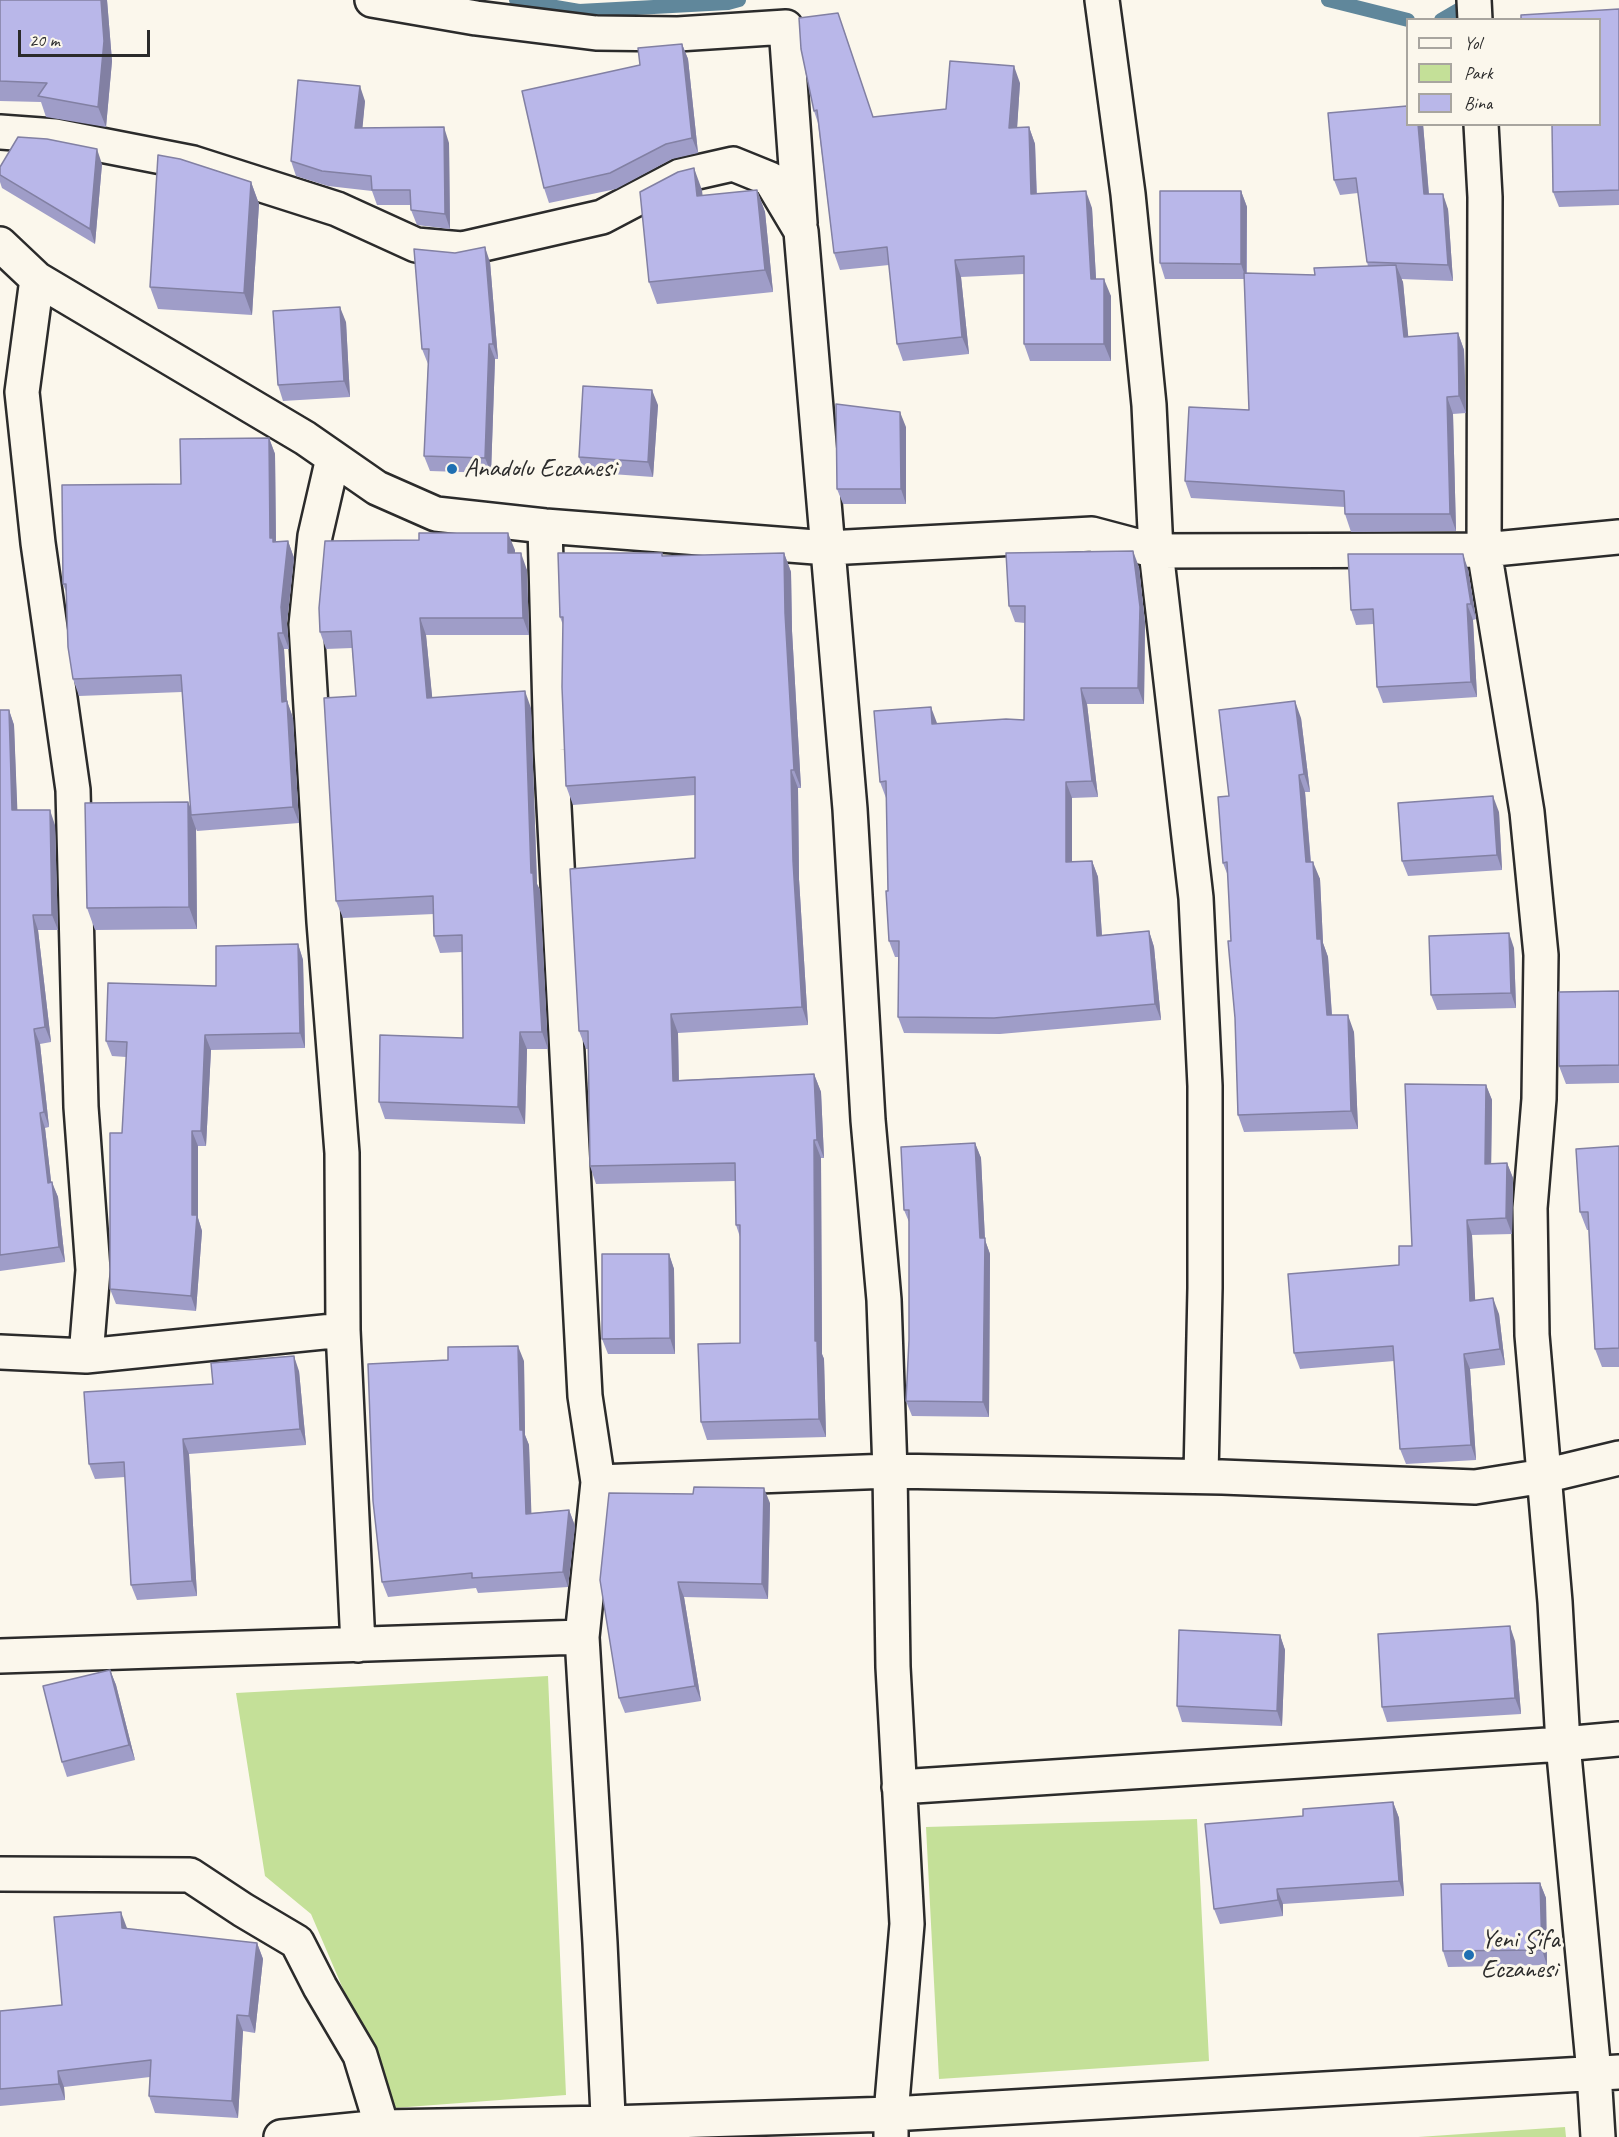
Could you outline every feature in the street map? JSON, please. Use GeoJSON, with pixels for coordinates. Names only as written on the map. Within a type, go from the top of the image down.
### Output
{"type":"FeatureCollection","features":[{"type":"Feature","properties":{"kind":"street"},"geometry":{"type":"LineString","coordinates":[[372,0],[476,18],[596,33],[678,34],[786,27],[850,809],[868,1120],[885,1300],[893,1667],[907,1924],[891,2126]]}},
{"type":"Feature","properties":{"kind":"street"},"geometry":{"type":"LineString","coordinates":[[1102,0],[1128,194],[1149,405],[1156,550],[1196,898],[1205,1086],[1205,1288],[1201,1476]]}},
{"type":"Feature","properties":{"kind":"street"},"geometry":{"type":"LineString","coordinates":[[1474,0],[1475,18]]}},
{"type":"Feature","properties":{"kind":"street"},"geometry":{"type":"LineString","coordinates":[[1481,126],[1485,197],[1484,550],[1527,812],[1541,955],[1539,1099],[1530,1208],[1532,1335],[1555,1602],[1563,1744],[1606,2073],[1598,2137]]}},
{"type":"Feature","properties":{"kind":"street"},"geometry":{"type":"LineString","coordinates":[[0,132],[55,136],[193,163],[337,208],[416,245],[462,249],[602,217],[681,176],[733,164],[770,178],[801,231]]}},
{"type":"Feature","properties":{"kind":"street"},"geometry":{"type":"LineString","coordinates":[[0,244],[37,279],[305,438],[377,488],[436,514],[545,526],[828,548],[1092,534],[1156,550],[1484,550],[1619,537]]}},
{"type":"Feature","properties":{"kind":"street"},"geometry":{"type":"LineString","coordinates":[[37,279],[22,392],[38,543],[73,790],[81,1107],[93,1270],[86,1356]]}},
{"type":"Feature","properties":{"kind":"street"},"geometry":{"type":"LineString","coordinates":[[333,458],[315,536],[306,625],[324,922],[342,1153],[343,1330],[358,1645]]}},
{"type":"Feature","properties":{"kind":"street"},"geometry":{"type":"LineString","coordinates":[[545,526],[551,750],[585,1396],[598,1482],[582,1637],[609,2130]]}},
{"type":"Feature","properties":{"kind":"street"},"geometry":{"type":"LineString","coordinates":[[0,1352],[86,1356],[343,1330]]}},
{"type":"Feature","properties":{"kind":"street"},"geometry":{"type":"LineString","coordinates":[[598,1482],[890,1471],[1201,1476],[1475,1487],[1544,1476],[1619,1458]]}},
{"type":"Feature","properties":{"kind":"street"},"geometry":{"type":"LineString","coordinates":[[0,1656],[582,1637]]}},
{"type":"Feature","properties":{"kind":"street"},"geometry":{"type":"LineString","coordinates":[[899,1787],[1619,1739]]}},
{"type":"Feature","properties":{"kind":"street"},"geometry":{"type":"LineString","coordinates":[[0,1874],[190,1875],[297,1942],[320,1987],[360,2055],[382,2132]]}},
{"type":"Feature","properties":{"kind":"street"},"geometry":{"type":"LineString","coordinates":[[280,2137],[382,2132],[891,2126],[1606,2073]]}},
{"type":"Feature","properties":{"kind":"green space"},"geometry":{"type":"Polygon","coordinates":[[[548,1676],[566,2095],[394,2108],[311,1914],[265,1876],[236,1693],[548,1676]]]}},
{"type":"Feature","properties":{"kind":"green space"},"geometry":{"type":"Polygon","coordinates":[[[1197,1819],[1209,2061],[939,2079],[926,1827],[1197,1819]]]}},
{"type":"Feature","properties":{"kind":"green space"},"geometry":{"type":"Polygon","coordinates":[[[1565,2127],[1566,2137],[1418,2137],[1565,2127]]]}},
{"type":"Feature","properties":{"kind":"building"},"geometry":{"type":"Polygon","coordinates":[[[0,0],[101,0],[104,41],[98,107],[38,96],[47,83],[0,81],[0,0]]]}},
{"type":"Feature","properties":{"kind":"building"},"geometry":{"type":"Polygon","coordinates":[[[1619,9],[1619,190],[1553,192],[1552,126],[1601,126],[1601,18],[1521,18],[1521,15],[1619,9]]]}},
{"type":"Feature","properties":{"kind":"building"},"geometry":{"type":"Polygon","coordinates":[[[838,13],[873,117],[946,109],[950,61],[1014,66],[1009,128],[1029,127],[1031,194],[1086,191],[1091,279],[1104,279],[1104,344],[1024,344],[1024,256],[955,260],[962,337],[897,344],[887,247],[834,253],[817,110],[814,111],[801,49],[799,18],[838,13]]]}},
{"type":"Feature","properties":{"kind":"building"},"geometry":{"type":"Polygon","coordinates":[[[682,44],[692,138],[666,144],[610,173],[544,188],[522,91],[640,65],[638,48],[682,44]]]}},
{"type":"Feature","properties":{"kind":"building"},"geometry":{"type":"Polygon","coordinates":[[[298,80],[360,86],[355,128],[444,127],[445,214],[411,210],[410,190],[372,190],[371,176],[322,171],[291,161],[298,80]]]}},
{"type":"Feature","properties":{"kind":"building"},"geometry":{"type":"Polygon","coordinates":[[[1406,106],[1406,126],[1418,126],[1424,194],[1443,194],[1448,265],[1367,262],[1356,178],[1334,180],[1328,113],[1406,106]]]}},
{"type":"Feature","properties":{"kind":"building"},"geometry":{"type":"Polygon","coordinates":[[[18,137],[47,139],[97,149],[90,229],[0,175],[0,167],[18,137]]]}},
{"type":"Feature","properties":{"kind":"building"},"geometry":{"type":"Polygon","coordinates":[[[158,155],[180,159],[251,182],[244,293],[150,287],[158,155]]]}},
{"type":"Feature","properties":{"kind":"building"},"geometry":{"type":"Polygon","coordinates":[[[694,168],[697,196],[757,190],[765,270],[649,282],[640,192],[678,172],[694,168]]]}},
{"type":"Feature","properties":{"kind":"building"},"geometry":{"type":"Polygon","coordinates":[[[1160,191],[1241,191],[1241,264],[1160,263],[1160,191]]]}},
{"type":"Feature","properties":{"kind":"building"},"geometry":{"type":"Polygon","coordinates":[[[485,247],[493,344],[489,344],[485,458],[424,456],[429,349],[422,349],[414,249],[455,253],[485,247]]]}},
{"type":"Feature","properties":{"kind":"building"},"geometry":{"type":"Polygon","coordinates":[[[1396,265],[1404,337],[1458,333],[1459,396],[1447,397],[1450,514],[1345,514],[1344,491],[1185,481],[1189,407],[1249,410],[1244,273],[1315,275],[1314,268],[1396,265]]]}},
{"type":"Feature","properties":{"kind":"building"},"geometry":{"type":"Polygon","coordinates":[[[340,307],[344,381],[278,385],[273,311],[340,307]]]}},
{"type":"Feature","properties":{"kind":"building"},"geometry":{"type":"Polygon","coordinates":[[[583,386],[652,390],[648,462],[579,457],[583,386]]]}},
{"type":"Feature","properties":{"kind":"building"},"geometry":{"type":"Polygon","coordinates":[[[836,404],[900,412],[901,489],[837,489],[836,404]]]}},
{"type":"Feature","properties":{"kind":"building"},"geometry":{"type":"Polygon","coordinates":[[[269,438],[270,538],[273,538],[273,542],[288,541],[281,607],[283,633],[278,633],[282,702],[287,701],[293,807],[191,815],[181,675],[73,679],[68,647],[66,584],[63,584],[62,485],[181,484],[180,439],[269,438]]]}},
{"type":"Feature","properties":{"kind":"building"},"geometry":{"type":"Polygon","coordinates":[[[419,533],[508,533],[508,553],[521,553],[523,618],[420,618],[427,698],[525,691],[531,873],[533,873],[542,1032],[520,1032],[518,1107],[379,1102],[380,1035],[463,1038],[462,935],[434,936],[433,896],[336,901],[324,698],[356,696],[351,631],[320,632],[319,608],[325,541],[419,540],[419,533]]]}},
{"type":"Feature","properties":{"kind":"building"},"geometry":{"type":"Polygon","coordinates":[[[1133,551],[1140,607],[1138,688],[1081,688],[1092,781],[1066,782],[1066,862],[1092,861],[1097,936],[1149,931],[1155,1004],[994,1018],[898,1017],[899,941],[889,941],[886,891],[888,891],[886,781],[880,782],[874,711],[931,707],[932,724],[1024,720],[1025,606],[1009,606],[1006,553],[1133,551]]]}},
{"type":"Feature","properties":{"kind":"building"},"geometry":{"type":"Polygon","coordinates":[[[558,553],[662,553],[662,556],[784,553],[794,770],[791,770],[793,861],[802,1007],[671,1014],[673,1081],[814,1074],[817,1140],[814,1140],[815,1341],[817,1341],[819,1419],[701,1422],[698,1344],[740,1343],[740,1225],[736,1225],[735,1163],[590,1166],[588,1031],[579,1031],[570,869],[695,858],[695,777],[566,786],[562,687],[563,617],[560,617],[558,553]]]}},
{"type":"Feature","properties":{"kind":"building"},"geometry":{"type":"Polygon","coordinates":[[[1348,554],[1463,554],[1471,604],[1467,604],[1471,682],[1377,687],[1373,609],[1351,610],[1348,554]]]}},
{"type":"Feature","properties":{"kind":"building"},"geometry":{"type":"Polygon","coordinates":[[[1295,701],[1304,774],[1299,775],[1306,862],[1313,862],[1317,939],[1321,939],[1327,1015],[1348,1015],[1351,1111],[1238,1115],[1235,1018],[1228,941],[1231,941],[1227,862],[1223,863],[1218,797],[1229,796],[1219,710],[1295,701]]]}},
{"type":"Feature","properties":{"kind":"building"},"geometry":{"type":"Polygon","coordinates":[[[0,710],[9,710],[12,810],[50,810],[52,915],[33,915],[45,1027],[34,1029],[44,1112],[40,1113],[48,1183],[52,1182],[59,1247],[0,1255],[0,710]]]}},
{"type":"Feature","properties":{"kind":"building"},"geometry":{"type":"Polygon","coordinates":[[[1493,796],[1497,855],[1402,861],[1398,803],[1493,796]]]}},
{"type":"Feature","properties":{"kind":"building"},"geometry":{"type":"Polygon","coordinates":[[[188,802],[189,907],[87,908],[85,803],[188,802]]]}},
{"type":"Feature","properties":{"kind":"building"},"geometry":{"type":"Polygon","coordinates":[[[1509,933],[1511,993],[1431,995],[1429,936],[1509,933]]]}},
{"type":"Feature","properties":{"kind":"building"},"geometry":{"type":"Polygon","coordinates":[[[298,944],[300,1033],[205,1035],[201,1131],[192,1131],[192,1215],[197,1215],[191,1296],[110,1289],[110,1133],[122,1133],[127,1042],[106,1041],[108,983],[216,986],[216,946],[298,944]]]}},
{"type":"Feature","properties":{"kind":"building"},"geometry":{"type":"Polygon","coordinates":[[[1619,991],[1619,1065],[1559,1066],[1559,992],[1619,991]]]}},
{"type":"Feature","properties":{"kind":"building"},"geometry":{"type":"Polygon","coordinates":[[[1405,1084],[1486,1085],[1485,1164],[1507,1163],[1506,1218],[1467,1220],[1470,1301],[1493,1298],[1500,1349],[1464,1354],[1471,1445],[1400,1449],[1393,1346],[1294,1353],[1288,1274],[1399,1265],[1399,1246],[1412,1246],[1405,1084]]]}},
{"type":"Feature","properties":{"kind":"building"},"geometry":{"type":"Polygon","coordinates":[[[975,1143],[980,1238],[985,1238],[983,1402],[906,1401],[909,1340],[909,1210],[904,1210],[901,1147],[975,1143]]]}},
{"type":"Feature","properties":{"kind":"building"},"geometry":{"type":"Polygon","coordinates":[[[1619,1146],[1619,1348],[1595,1349],[1588,1212],[1580,1212],[1576,1149],[1619,1146]]]}},
{"type":"Feature","properties":{"kind":"building"},"geometry":{"type":"Polygon","coordinates":[[[602,1254],[669,1254],[670,1338],[602,1339],[602,1254]]]}},
{"type":"Feature","properties":{"kind":"building"},"geometry":{"type":"Polygon","coordinates":[[[518,1346],[520,1430],[523,1430],[526,1514],[569,1510],[563,1572],[472,1578],[472,1573],[382,1582],[373,1501],[368,1364],[448,1360],[448,1347],[518,1346]]]}},
{"type":"Feature","properties":{"kind":"building"},"geometry":{"type":"Polygon","coordinates":[[[294,1356],[300,1429],[183,1439],[192,1581],[131,1585],[124,1462],[89,1464],[84,1392],[213,1384],[211,1363],[294,1356]]]}},
{"type":"Feature","properties":{"kind":"building"},"geometry":{"type":"Polygon","coordinates":[[[694,1487],[764,1488],[762,1584],[678,1582],[695,1686],[619,1698],[600,1580],[609,1493],[693,1494],[694,1487]]]}},
{"type":"Feature","properties":{"kind":"building"},"geometry":{"type":"Polygon","coordinates":[[[1510,1626],[1515,1698],[1382,1707],[1378,1634],[1510,1626]]]}},
{"type":"Feature","properties":{"kind":"building"},"geometry":{"type":"Polygon","coordinates":[[[1179,1630],[1280,1635],[1277,1711],[1177,1706],[1179,1630]]]}},
{"type":"Feature","properties":{"kind":"building"},"geometry":{"type":"Polygon","coordinates":[[[110,1670],[129,1745],[62,1762],[43,1686],[110,1670]]]}},
{"type":"Feature","properties":{"kind":"building"},"geometry":{"type":"Polygon","coordinates":[[[1393,1802],[1399,1881],[1277,1889],[1278,1900],[1214,1909],[1205,1824],[1303,1816],[1303,1809],[1393,1802]]]}},
{"type":"Feature","properties":{"kind":"building"},"geometry":{"type":"Polygon","coordinates":[[[1540,1883],[1542,1950],[1443,1951],[1441,1884],[1540,1883]]]}},
{"type":"Feature","properties":{"kind":"building"},"geometry":{"type":"Polygon","coordinates":[[[121,1912],[122,1928],[257,1943],[249,2016],[237,2015],[232,2101],[149,2096],[151,2060],[58,2071],[59,2084],[0,2089],[0,2011],[62,2005],[54,1917],[121,1912]]]}},
{"type":"Feature","properties":{"kind":"waterway"},"geometry":{"type":"LineString","coordinates":[[516,0],[579,11],[728,3],[739,0]]}},
{"type":"Feature","properties":{"kind":"waterway"},"geometry":{"type":"LineString","coordinates":[[1328,0],[1406,20]]}},
{"type":"Feature","properties":{"kind":"waterway"},"geometry":{"type":"LineString","coordinates":[[1444,18],[1472,2]]}},
{"type":"Feature","properties":{"kind":"place","name":"Anadolu Eczanesi"},"geometry":{"type":"Point","coordinates":[452,469]}},
{"type":"Feature","properties":{"kind":"place","name":"Yeni Şifa Eczanesi"},"geometry":{"type":"Point","coordinates":[1469,1955]}}]}
